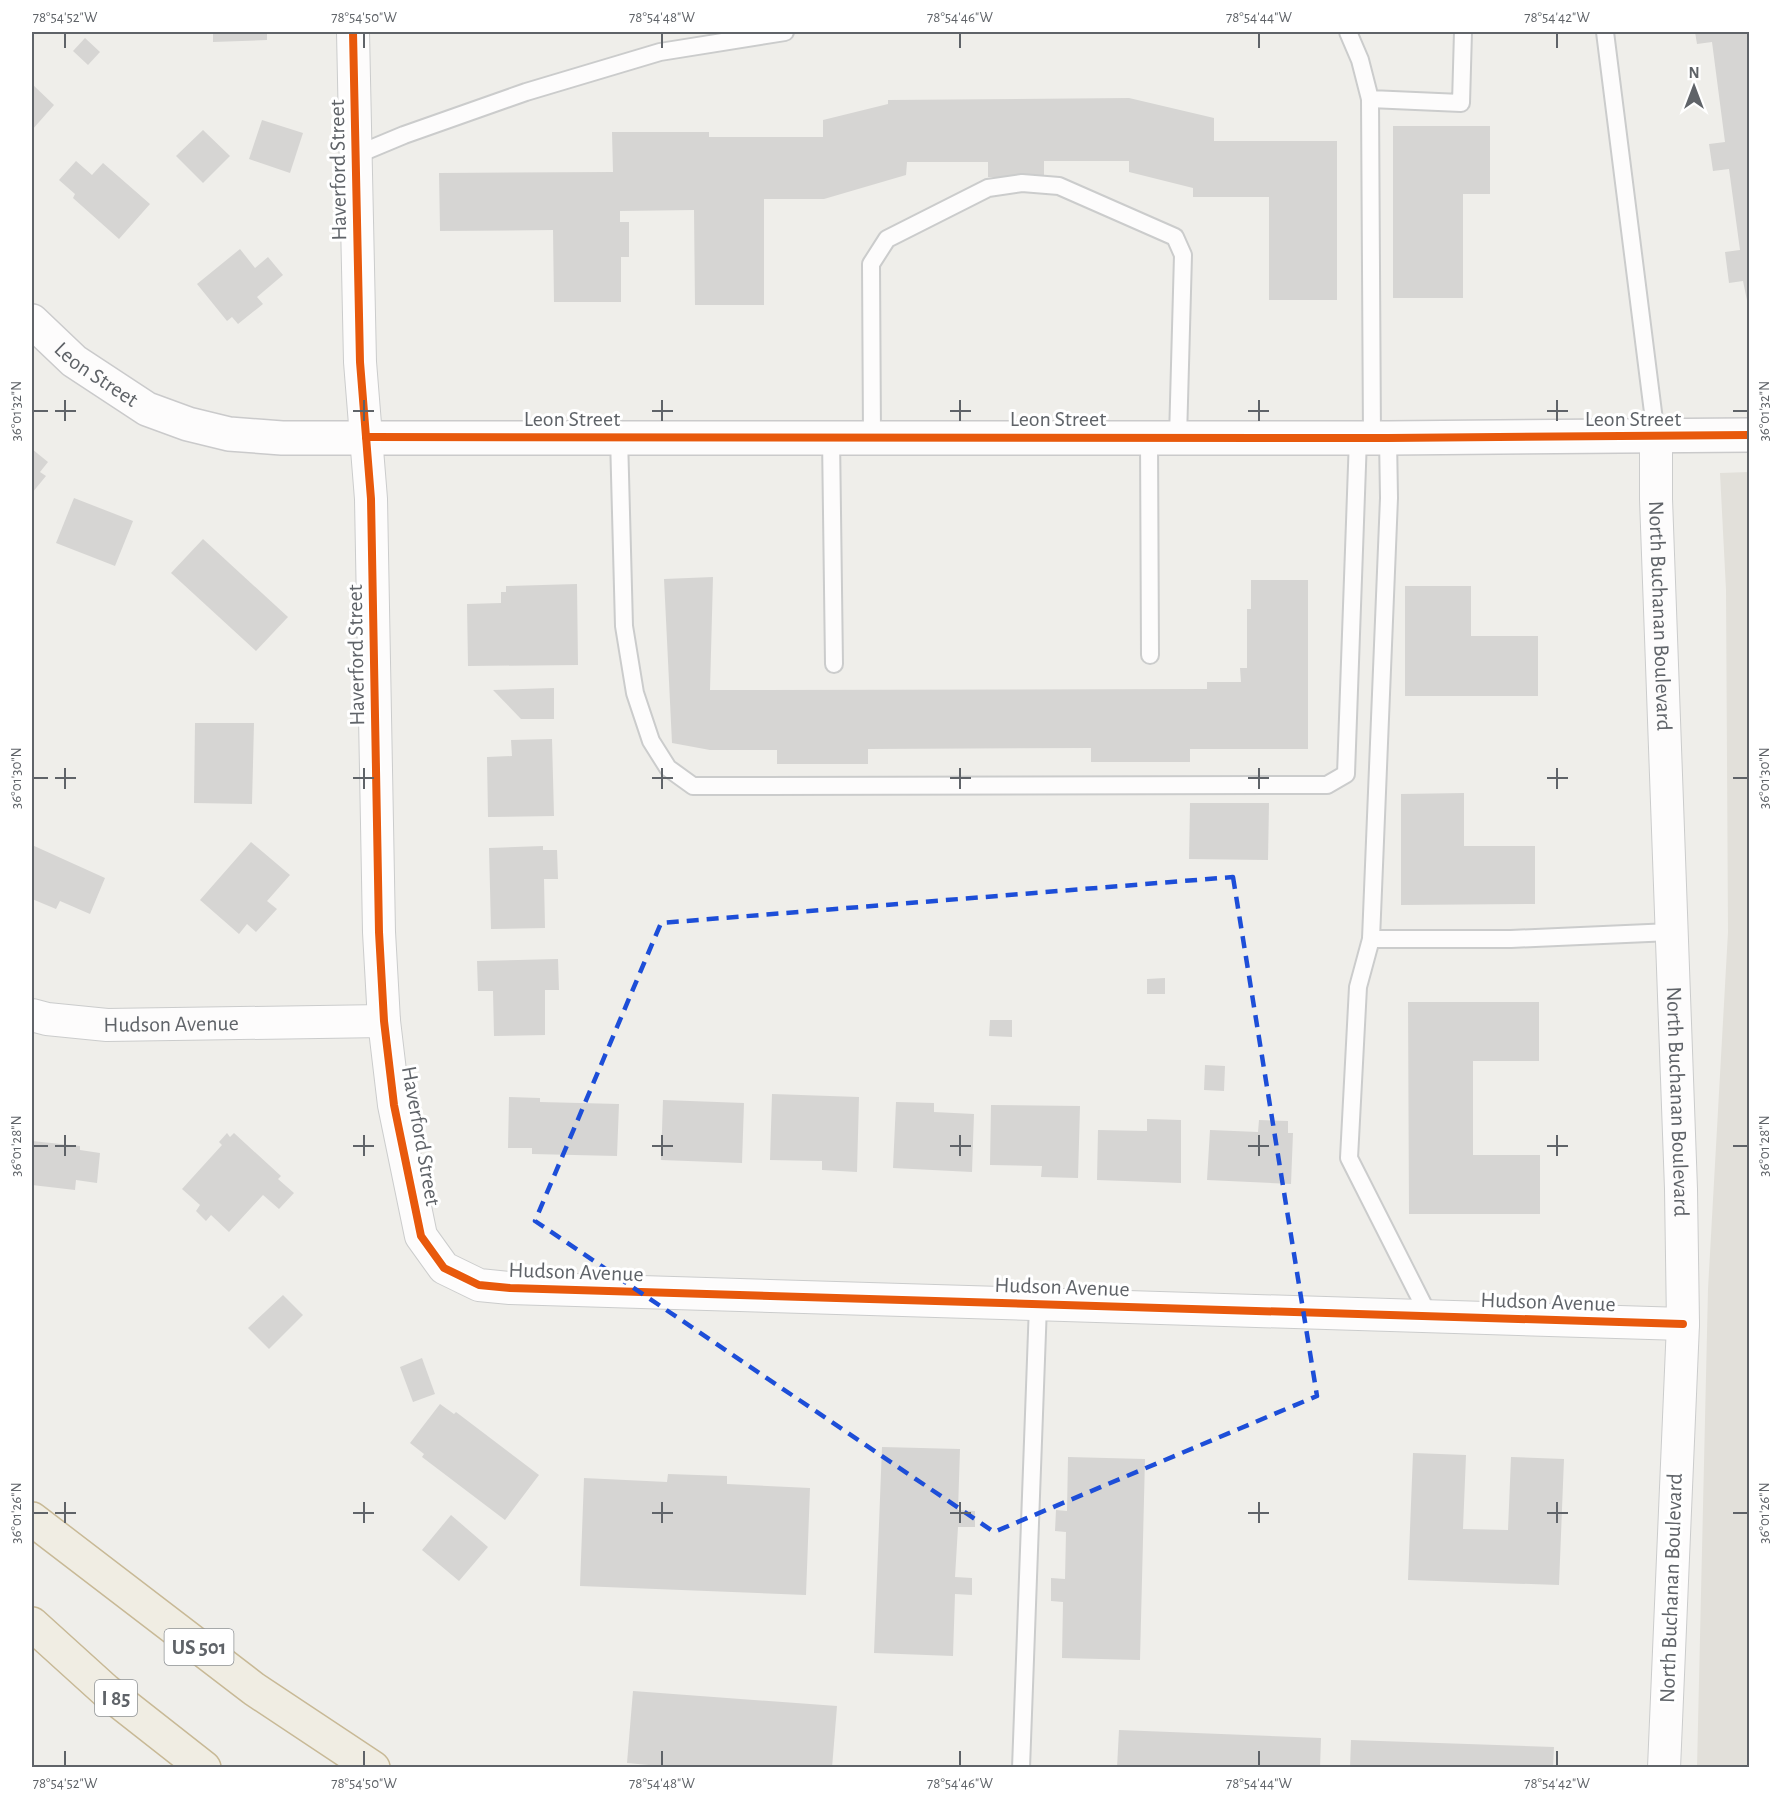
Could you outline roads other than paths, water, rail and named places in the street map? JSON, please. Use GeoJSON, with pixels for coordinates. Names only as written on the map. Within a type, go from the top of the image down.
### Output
{"type":"FeatureCollection","features":[{"type":"Feature","properties":{"kind":"highway","name":"US 501"},"geometry":{"type":"LineString","coordinates":[[32,1519],[254,1689],[373,1767]]}},
{"type":"Feature","properties":{"kind":"highway","name":"I 85"},"geometry":{"type":"LineString","coordinates":[[32,1624],[106,1691],[204,1767]]}},
{"type":"Feature","properties":{"kind":"street","name":"Haverford Street"},"geometry":{"type":"LineString","coordinates":[[353,32],[360,362],[371,499],[379,920],[384,1021],[394,1105],[421,1236],[444,1268]]}},
{"type":"Feature","properties":{"kind":"street","name":"Leon Street"},"geometry":{"type":"LineString","coordinates":[[32,321],[74,361],[147,409],[188,424],[229,434],[282,438],[1372,438],[1749,435]]}},
{"type":"Feature","properties":{"kind":"street","name":"North Buchanan Boulevard"},"geometry":{"type":"LineString","coordinates":[[1656,436],[1656,499],[1681,1190],[1683,1324],[1664,1767]]}},
{"type":"Feature","properties":{"kind":"street","name":"Hudson Avenue"},"geometry":{"type":"LineString","coordinates":[[32,1015],[107,1026],[384,1021]]}},
{"type":"Feature","properties":{"kind":"street","name":"Hudson Avenue"},"geometry":{"type":"LineString","coordinates":[[444,1268],[479,1285],[510,1288],[1683,1324]]}},
{"type":"Feature","properties":{"kind":"lane"},"geometry":{"type":"LineString","coordinates":[[356,155],[404,135],[526,92],[660,52],[785,32]]}},
{"type":"Feature","properties":{"kind":"lane"},"geometry":{"type":"LineString","coordinates":[[619,437],[624,626],[635,693],[651,741],[668,768],[693,786],[1327,785],[1347,774],[1372,438],[1370,99],[1360,60],[1348,32]]}},
{"type":"Feature","properties":{"kind":"lane"},"geometry":{"type":"LineString","coordinates":[[1370,99],[1461,103],[1463,32]]}},
{"type":"Feature","properties":{"kind":"lane"},"geometry":{"type":"LineString","coordinates":[[1605,32],[1656,436]]}},
{"type":"Feature","properties":{"kind":"lane"},"geometry":{"type":"LineString","coordinates":[[872,437],[871,264],[887,239],[988,188],[1022,183],[1059,186],[1175,237],[1183,255],[1164,438],[1150,655]]}},
{"type":"Feature","properties":{"kind":"lane"},"geometry":{"type":"LineString","coordinates":[[831,437],[834,664]]}},
{"type":"Feature","properties":{"kind":"lane"},"geometry":{"type":"LineString","coordinates":[[1372,438],[1389,498],[1371,939],[1358,987],[1349,1158],[1429,1316]]}},
{"type":"Feature","properties":{"kind":"lane"},"geometry":{"type":"LineString","coordinates":[[1371,939],[1511,939],[1671,932]]}},
{"type":"Feature","properties":{"kind":"lane"},"geometry":{"type":"LineString","coordinates":[[1021,1767],[1038,1305]]}}]}
